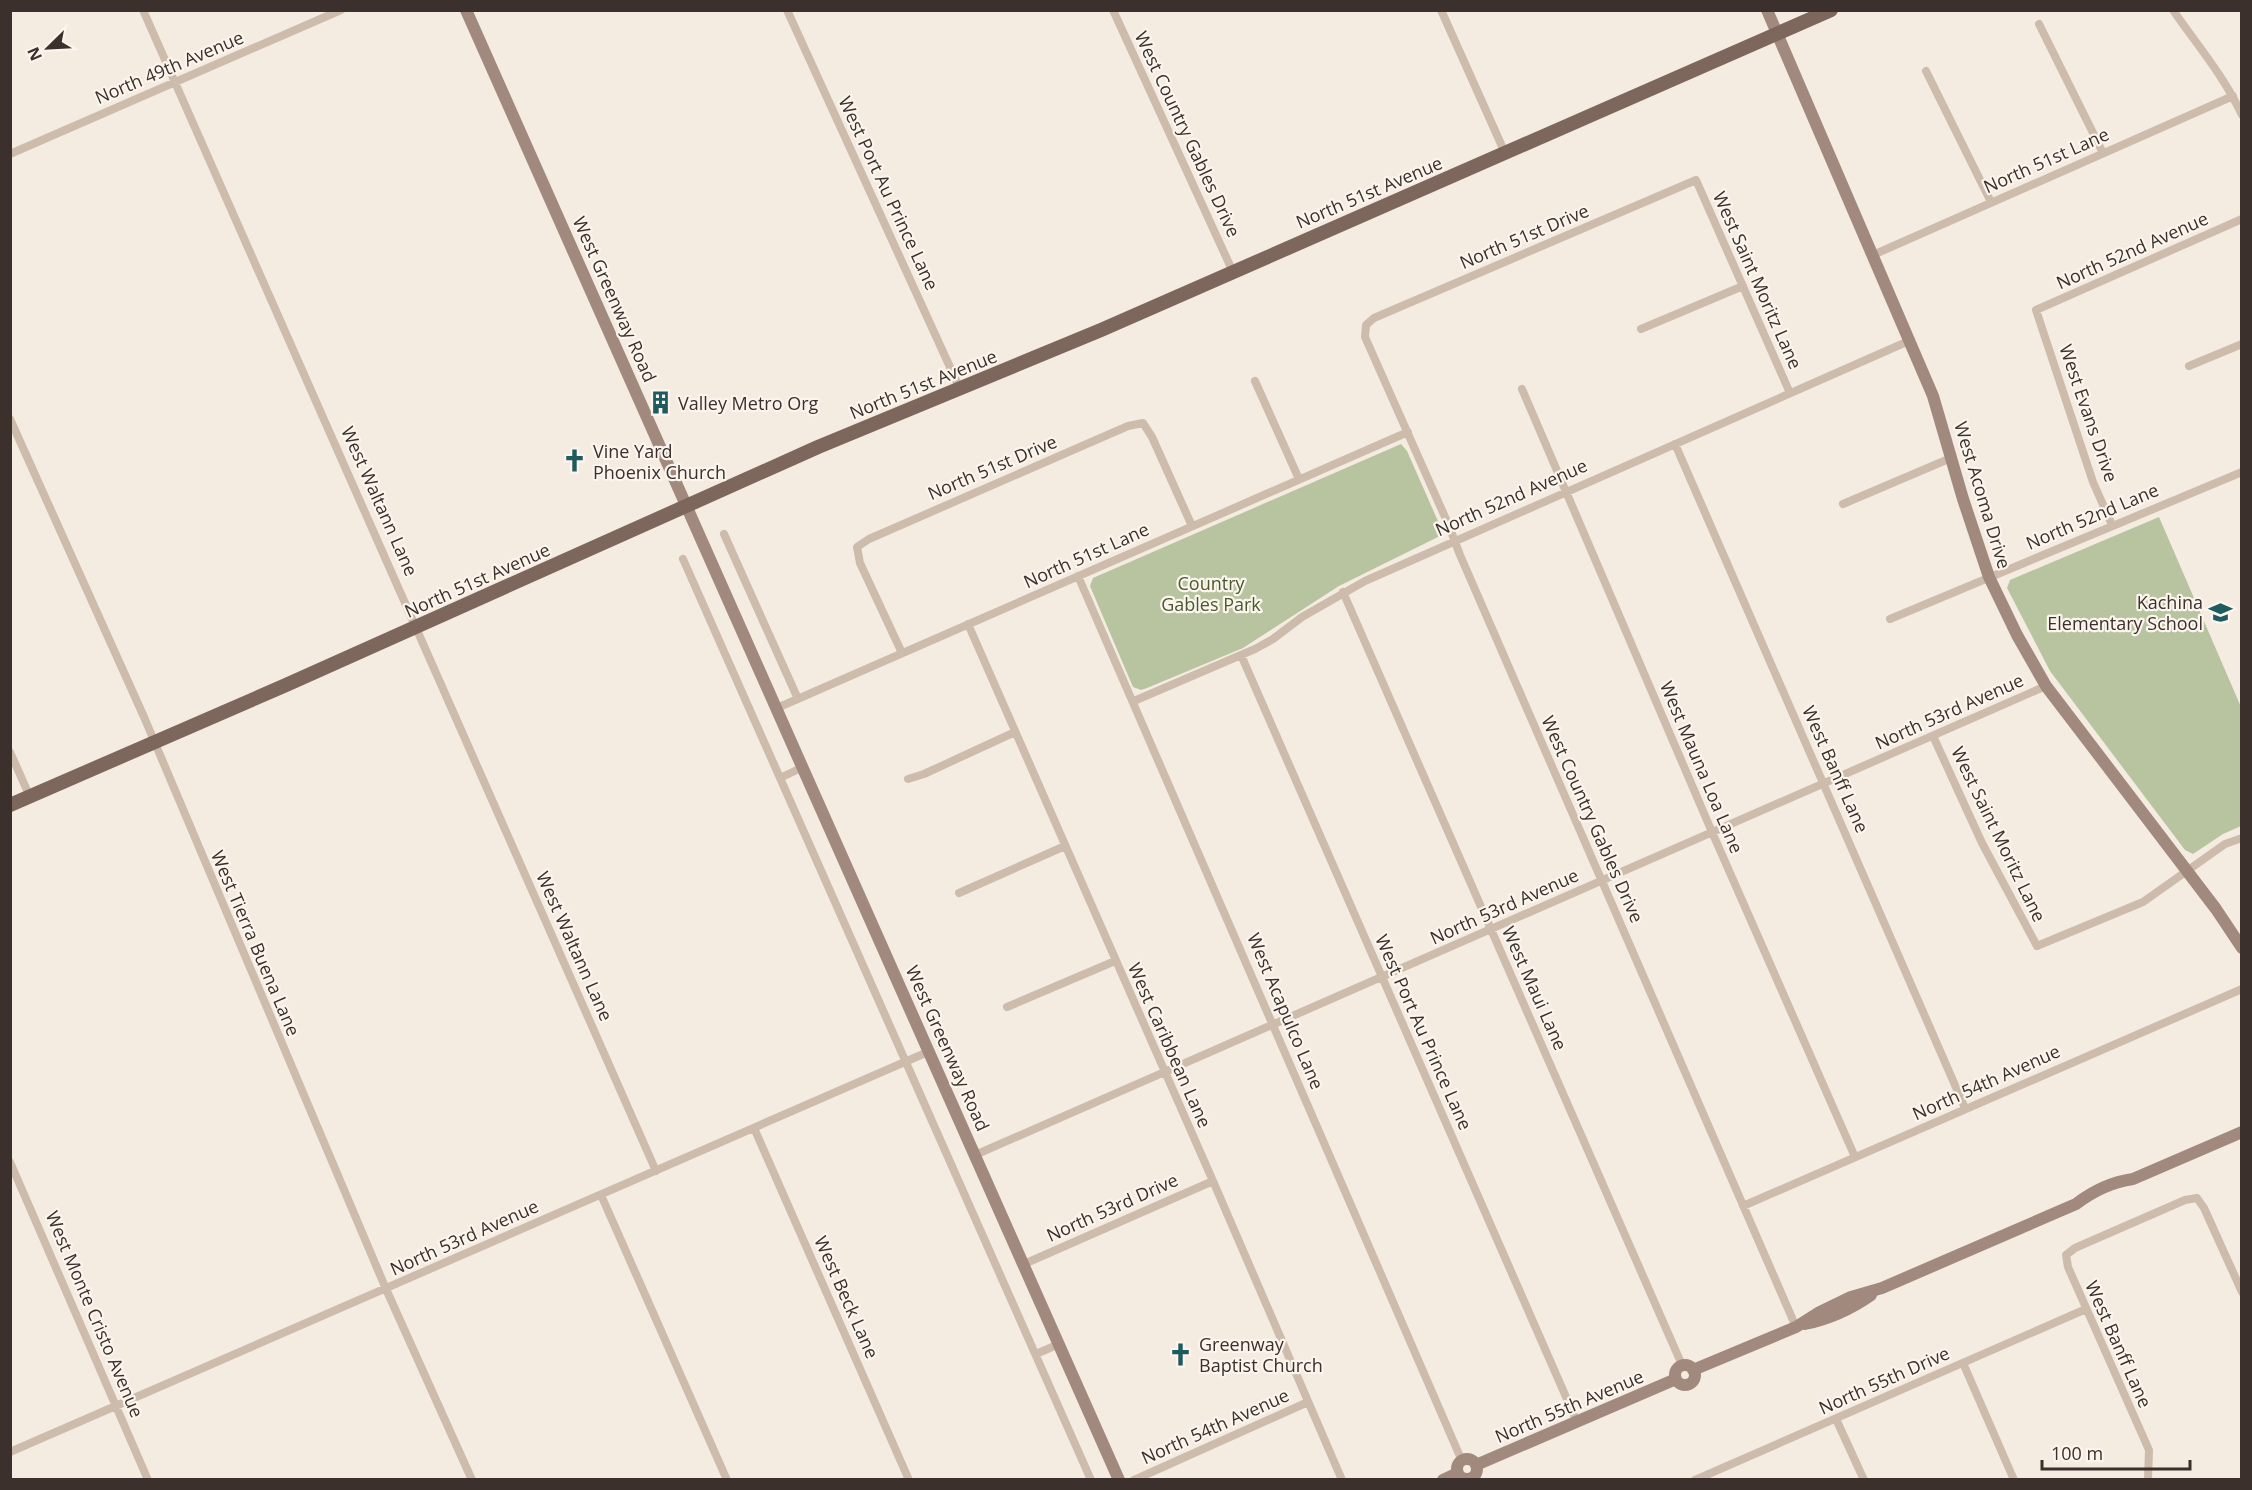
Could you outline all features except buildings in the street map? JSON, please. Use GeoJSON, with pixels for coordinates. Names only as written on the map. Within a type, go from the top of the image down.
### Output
{"type":"FeatureCollection","features":[{"type":"Feature","properties":{"kind":"main road","name":"North 51st Avenue"},"geometry":{"type":"LineString","coordinates":[[10,805],[417,627],[818,447],[1090,335],[1832,10]]}},
{"type":"Feature","properties":{"kind":"street","name":"West Waltann Lane"},"geometry":{"type":"LineString","coordinates":[[143,10],[656,1171]]}},
{"type":"Feature","properties":{"kind":"street","name":"North 49th Avenue"},"geometry":{"type":"LineString","coordinates":[[10,154],[341,10]]}},
{"type":"Feature","properties":{"kind":"street","name":"West Greenway Road"},"geometry":{"type":"LineString","coordinates":[[466,10],[1119,1479]]}},
{"type":"Feature","properties":{"kind":"street","name":"West Port Au Prince Lane"},"geometry":{"type":"LineString","coordinates":[[787,10],[960,389]]}},
{"type":"Feature","properties":{"kind":"street","name":"West Country Gables Drive"},"geometry":{"type":"LineString","coordinates":[[1113,10],[1233,272]]}},
{"type":"Feature","properties":{"kind":"street"},"geometry":{"type":"LineString","coordinates":[[1441,10],[1505,153]]}},
{"type":"Feature","properties":{"kind":"street","name":"West Acoma Drive"},"geometry":{"type":"LineString","coordinates":[[1767,10],[1911,340],[1933,396],[1989,577],[2017,634],[2046,686],[2216,909],[2241,948]]}},
{"type":"Feature","properties":{"kind":"street"},"geometry":{"type":"LineString","coordinates":[[2173,10],[2211,60],[2233,96],[2241,115]]}},
{"type":"Feature","properties":{"kind":"street"},"geometry":{"type":"LineString","coordinates":[[2039,24],[2103,153]]}},
{"type":"Feature","properties":{"kind":"street"},"geometry":{"type":"LineString","coordinates":[[1926,71],[1991,202]]}},
{"type":"Feature","properties":{"kind":"street","name":"North 51st Lane"},"geometry":{"type":"LineString","coordinates":[[1873,255],[2233,96]]}},
{"type":"Feature","properties":{"kind":"street","name":"West Saint Moritz Lane"},"geometry":{"type":"LineString","coordinates":[[1696,180],[1790,393]]}},
{"type":"Feature","properties":{"kind":"street","name":"North 51st Drive"},"geometry":{"type":"LineString","coordinates":[[1366,324],[1374,318],[1696,180]]}},
{"type":"Feature","properties":{"kind":"street","name":"North 52nd Avenue"},"geometry":{"type":"LineString","coordinates":[[2036,310],[2241,219]]}},
{"type":"Feature","properties":{"kind":"street"},"geometry":{"type":"LineString","coordinates":[[1641,329],[1743,286]]}},
{"type":"Feature","properties":{"kind":"street","name":"West Evans Drive"},"geometry":{"type":"LineString","coordinates":[[2036,310],[2093,482],[2112,525]]}},
{"type":"Feature","properties":{"kind":"street","name":"West Country Gables Drive"},"geometry":{"type":"LineString","coordinates":[[1366,324],[1365,337],[1796,1327]]}},
{"type":"Feature","properties":{"kind":"street","name":"North 52nd Avenue"},"geometry":{"type":"LineString","coordinates":[[1134,701],[1273,639],[1302,616],[1343,592],[1454,540],[1911,340]]}},
{"type":"Feature","properties":{"kind":"street"},"geometry":{"type":"LineString","coordinates":[[2189,366],[2241,344]]}},
{"type":"Feature","properties":{"kind":"street"},"geometry":{"type":"LineString","coordinates":[[1255,381],[1299,479]]}},
{"type":"Feature","properties":{"kind":"street","name":"West Mauna Loa Lane"},"geometry":{"type":"LineString","coordinates":[[1522,389],[1712,832],[1855,1157]]}},
{"type":"Feature","properties":{"kind":"street","name":"West Tierra Buena Lane"},"geometry":{"type":"LineString","coordinates":[[10,419],[153,743],[386,1289],[471,1479]]}},
{"type":"Feature","properties":{"kind":"street","name":"North 51st Drive"},"geometry":{"type":"LineString","coordinates":[[902,653],[860,563],[857,548],[869,538],[1128,426],[1143,423],[1152,437],[1192,526]]}},
{"type":"Feature","properties":{"kind":"street","name":"North 51st Lane"},"geometry":{"type":"LineString","coordinates":[[777,708],[1408,432]]}},
{"type":"Feature","properties":{"kind":"street","name":"West Banff Lane"},"geometry":{"type":"LineString","coordinates":[[1675,444],[1965,1108]]}},
{"type":"Feature","properties":{"kind":"street"},"geometry":{"type":"LineString","coordinates":[[1843,504],[1951,458]]}},
{"type":"Feature","properties":{"kind":"street","name":"North 52nd Lane"},"geometry":{"type":"LineString","coordinates":[[1890,619],[2241,472]]}},
{"type":"Feature","properties":{"kind":"street"},"geometry":{"type":"LineString","coordinates":[[724,534],[798,699]]}},
{"type":"Feature","properties":{"kind":"street"},"geometry":{"type":"LineString","coordinates":[[683,558],[1091,1479]]}},
{"type":"Feature","properties":{"kind":"street","name":"West Acapulco Lane"},"geometry":{"type":"LineString","coordinates":[[1078,576],[1462,1461]]}},
{"type":"Feature","properties":{"kind":"street","name":"West Maui Lane"},"geometry":{"type":"LineString","coordinates":[[1343,592],[1688,1368]]}},
{"type":"Feature","properties":{"kind":"street","name":"West Caribbean Lane"},"geometry":{"type":"LineString","coordinates":[[968,624],[1342,1479]]}},
{"type":"Feature","properties":{"kind":"street","name":"West Port Au Prince Lane"},"geometry":{"type":"LineString","coordinates":[[1241,655],[1577,1422]]}},
{"type":"Feature","properties":{"kind":"street","name":"North 53rd Avenue"},"geometry":{"type":"LineString","coordinates":[[975,1155],[2046,686]]}},
{"type":"Feature","properties":{"kind":"street"},"geometry":{"type":"LineString","coordinates":[[908,779],[924,774],[1015,732]]}},
{"type":"Feature","properties":{"kind":"street","name":"West Saint Moritz Lane"},"geometry":{"type":"LineString","coordinates":[[1933,736],[1982,843],[2037,946],[2143,902],[2187,871]]}},
{"type":"Feature","properties":{"kind":"street"},"geometry":{"type":"LineString","coordinates":[[10,752],[30,797]]}},
{"type":"Feature","properties":{"kind":"street"},"geometry":{"type":"LineString","coordinates":[[780,778],[803,767]]}},
{"type":"Feature","properties":{"kind":"street"},"geometry":{"type":"LineString","coordinates":[[2187,871],[2225,844],[2241,838]]}},
{"type":"Feature","properties":{"kind":"street"},"geometry":{"type":"LineString","coordinates":[[959,893],[1065,846]]}},
{"type":"Feature","properties":{"kind":"street"},"geometry":{"type":"LineString","coordinates":[[1007,1007],[1115,961]]}},
{"type":"Feature","properties":{"kind":"street","name":"North 54th Avenue"},"geometry":{"type":"LineString","coordinates":[[1743,1206],[2241,989]]}},
{"type":"Feature","properties":{"kind":"street","name":"North 53rd Avenue"},"geometry":{"type":"LineString","coordinates":[[10,1452],[930,1052]]}},
{"type":"Feature","properties":{"kind":"street","name":"West Beck Lane"},"geometry":{"type":"LineString","coordinates":[[754,1128],[909,1479]]}},
{"type":"Feature","properties":{"kind":"street","name":"North 55th Avenue"},"geometry":{"type":"LineString","coordinates":[[1443,1479],[1458,1473],[1465,1479],[1473,1478],[1477,1472],[1476,1465],[1676,1379],[1682,1384],[1690,1383],[1694,1377],[1688,1368],[1796,1327],[1822,1320],[1856,1305],[1882,1288],[2076,1204],[2088,1195],[2117,1181],[2133,1179],[2241,1132]]}},
{"type":"Feature","properties":{"kind":"street","name":"West Monte Cristo Avenue"},"geometry":{"type":"LineString","coordinates":[[10,1162],[148,1479]]}},
{"type":"Feature","properties":{"kind":"street","name":"North 53rd Drive"},"geometry":{"type":"LineString","coordinates":[[1024,1264],[1213,1181]]}},
{"type":"Feature","properties":{"kind":"street"},"geometry":{"type":"LineString","coordinates":[[601,1195],[727,1479]]}},
{"type":"Feature","properties":{"kind":"street","name":"West Banff Lane"},"geometry":{"type":"LineString","coordinates":[[2148,1479],[2149,1450],[2068,1268],[2066,1256],[2075,1248],[2185,1200],[2197,1198],[2204,1208],[2241,1292]]}},
{"type":"Feature","properties":{"kind":"street","name":"North 55th Drive"},"geometry":{"type":"LineString","coordinates":[[1695,1479],[1714,1476],[1836,1419],[2086,1309]]}},
{"type":"Feature","properties":{"kind":"street"},"geometry":{"type":"LineString","coordinates":[[1036,1354],[1059,1344]]}},
{"type":"Feature","properties":{"kind":"street"},"geometry":{"type":"LineString","coordinates":[[1962,1363],[2014,1479]]}},
{"type":"Feature","properties":{"kind":"street"},"geometry":{"type":"LineString","coordinates":[[1676,1379],[1676,1371],[1688,1368]]}},
{"type":"Feature","properties":{"kind":"street","name":"North 54th Avenue"},"geometry":{"type":"LineString","coordinates":[[1134,1479],[1308,1402]]}},
{"type":"Feature","properties":{"kind":"street"},"geometry":{"type":"LineString","coordinates":[[1836,1419],[1864,1479]]}},
{"type":"Feature","properties":{"kind":"street"},"geometry":{"type":"LineString","coordinates":[[1458,1473],[1458,1465],[1462,1461],[1471,1460],[1476,1465]]}},
{"type":"Feature","properties":{"kind":"green space","name":"Country Gables Park"},"geometry":{"type":"Polygon","coordinates":[[[1401,444],[1407,451],[1441,528],[1440,536],[1339,586],[1243,648],[1147,688],[1141,690],[1133,687],[1090,586],[1093,578],[1401,444]]]}},
{"type":"Feature","properties":{"kind":"green space"},"geometry":{"type":"Polygon","coordinates":[[[2159,517],[2241,707],[2241,826],[2223,834],[2193,854],[2185,850],[2050,671],[2007,588],[2010,580],[2159,517]]]}},
{"type":"Feature","properties":{"kind":"place","name":"Valley Metro Org"},"geometry":{"type":"Point","coordinates":[660,403]}},
{"type":"Feature","properties":{"kind":"place","name":"Vine Yard Phoenix Church"},"geometry":{"type":"Point","coordinates":[575,461]}},
{"type":"Feature","properties":{"kind":"place","name":"Kachina Elementary School"},"geometry":{"type":"Point","coordinates":[2221,612]}},
{"type":"Feature","properties":{"kind":"place","name":"Greenway Baptist Church"},"geometry":{"type":"Point","coordinates":[1181,1354]}}]}
